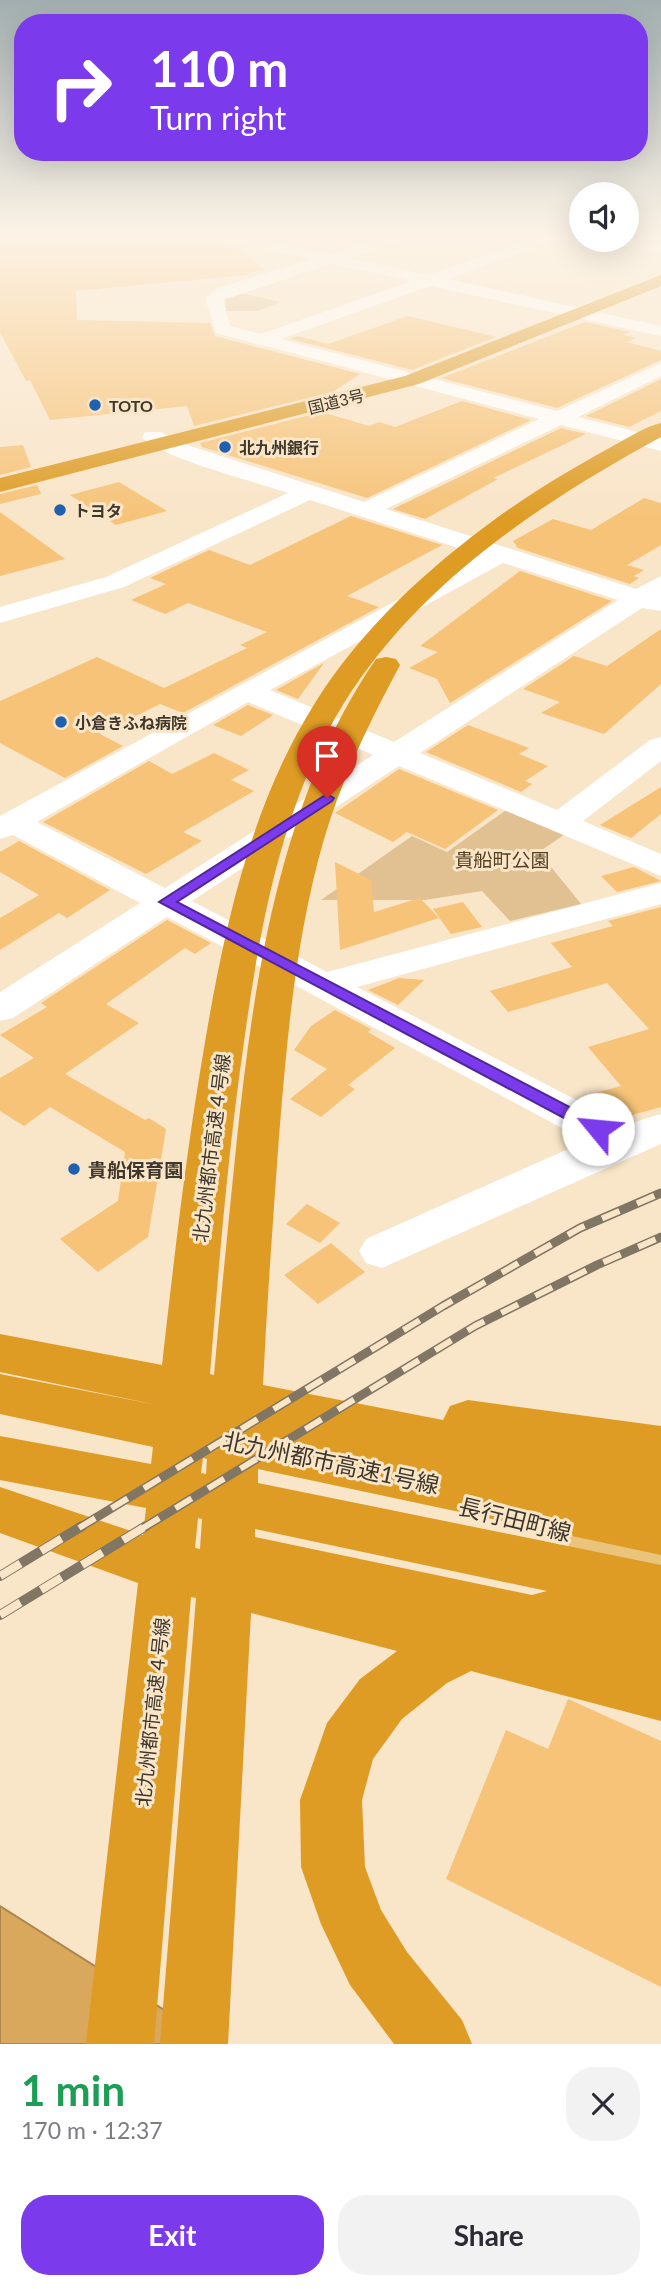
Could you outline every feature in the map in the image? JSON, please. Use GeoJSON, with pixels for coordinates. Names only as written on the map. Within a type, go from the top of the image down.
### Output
{"type":"FeatureCollection","features":[{"type":"Feature","properties":{"kind":"highway","name":"国道3号"},"geometry":{"type":"LineString","coordinates":[[0,485],[158,440],[404,378],[530,328]]}},
{"type":"Feature","properties":{"kind":"highway","name":"北九州都市高速４号線"},"geometry":{"type":"LineString","coordinates":[[120,2044],[215,1096],[239,958],[263,852],[292,775],[329,703],[368,650],[407,605],[463,552],[522,509],[661,429]]}},
{"type":"Feature","properties":{"kind":"highway","name":"国道3号"},"geometry":{"type":"LineString","coordinates":[[0,474],[158,440]]}},
{"type":"Feature","properties":{"kind":"highway"},"geometry":{"type":"LineString","coordinates":[[194,2044],[246,1266],[261,1097],[280,953],[302,853],[327,778],[359,707],[391,656],[458,583],[488,558],[544,516],[661,445]]}},
{"type":"Feature","properties":{"kind":"highway"},"geometry":{"type":"LineString","coordinates":[[0,1353],[661,1485]]}},
{"type":"Feature","properties":{"kind":"highway"},"geometry":{"type":"LineString","coordinates":[[57,1364],[661,1448]]}},
{"type":"Feature","properties":{"kind":"highway","name":"北九州都市高速1号線"},"geometry":{"type":"LineString","coordinates":[[0,1396],[661,1531]]}},
{"type":"Feature","properties":{"kind":"highway"},"geometry":{"type":"LineString","coordinates":[[0,1458],[360,1527],[661,1591]]}},
{"type":"Feature","properties":{"kind":"highway"},"geometry":{"type":"LineString","coordinates":[[0,1509],[661,1648]]}},
{"type":"Feature","properties":{"kind":"highway"},"geometry":{"type":"LineString","coordinates":[[0,1509],[137,1558],[661,1693]]}},
{"type":"Feature","properties":{"kind":"highway"},"geometry":{"type":"LineString","coordinates":[[438,2044],[394,1989],[357,1934],[334,1868],[329,1818],[337,1771],[358,1726],[393,1688],[435,1658],[494,1630],[563,1612],[661,1604]]}},
{"type":"Feature","properties":{"kind":"main road","name":"長行田町線"},"geometry":{"type":"LineString","coordinates":[[0,1396],[432,1498],[661,1556]]}},
{"type":"Feature","properties":{"kind":"street"},"geometry":{"type":"LineString","coordinates":[[222,328],[661,445]]}},
{"type":"Feature","properties":{"kind":"street"},"geometry":{"type":"LineString","coordinates":[[260,340],[293,328]]}},
{"type":"Feature","properties":{"kind":"street"},"geometry":{"type":"LineString","coordinates":[[366,510],[661,369]]}},
{"type":"Feature","properties":{"kind":"street"},"geometry":{"type":"LineString","coordinates":[[158,440],[501,554],[653,596]]}},
{"type":"Feature","properties":{"kind":"street"},"geometry":{"type":"LineString","coordinates":[[0,615],[114,582],[308,492]]}},
{"type":"Feature","properties":{"kind":"street"},"geometry":{"type":"LineString","coordinates":[[6,826],[247,691],[501,554]]}},
{"type":"Feature","properties":{"kind":"street"},"geometry":{"type":"LineString","coordinates":[[0,1009],[396,753],[653,596]]}},
{"type":"Feature","properties":{"kind":"street"},"geometry":{"type":"LineString","coordinates":[[247,691],[661,866]]}},
{"type":"Feature","properties":{"kind":"street"},"geometry":{"type":"LineString","coordinates":[[561,823],[661,746]]}},
{"type":"Feature","properties":{"kind":"street"},"geometry":{"type":"LineString","coordinates":[[6,826],[167,902],[321,985],[453,1051],[642,1135]]}},
{"type":"Feature","properties":{"kind":"street"},"geometry":{"type":"LineString","coordinates":[[321,985],[661,893]]}},
{"type":"Feature","properties":{"kind":"street"},"geometry":{"type":"LineString","coordinates":[[382,1251],[642,1135]]}},
{"type":"Feature","properties":{"kind":"green space","name":"貴船町公園"},"geometry":{"type":"Polygon","coordinates":[[[509,808],[568,832],[539,852],[581,904],[510,921],[482,891],[425,900],[321,900],[412,836],[447,852],[509,808]]]}},
{"type":"Feature","properties":{"kind":"shaded area"},"geometry":{"type":"Polygon","coordinates":[[[0,1906],[218,2044],[0,2044],[0,1906]]]}},
{"type":"Feature","properties":{"kind":"building"},"geometry":{"type":"Polygon","coordinates":[[[0,328],[212,328],[215,336],[360,374],[333,392],[194,426],[187,406],[50,420],[30,380],[26,381],[0,328]]]}},
{"type":"Feature","properties":{"kind":"building"},"geometry":{"type":"Polygon","coordinates":[[[373,328],[460,328],[496,337],[412,370],[290,339],[297,336],[328,344],[373,328]]]}},
{"type":"Feature","properties":{"kind":"building"},"geometry":{"type":"Polygon","coordinates":[[[569,328],[614,328],[630,332],[623,335],[636,338],[627,342],[661,351],[661,360],[557,408],[441,378],[569,328]]]}},
{"type":"Feature","properties":{"kind":"building"},"geometry":{"type":"Polygon","coordinates":[[[661,379],[661,411],[629,427],[586,416],[661,379]]]}},
{"type":"Feature","properties":{"kind":"building"},"geometry":{"type":"Polygon","coordinates":[[[462,401],[531,420],[367,498],[202,447],[200,443],[322,412],[369,426],[379,422],[395,427],[462,401]]]}},
{"type":"Feature","properties":{"kind":"building"},"geometry":{"type":"Polygon","coordinates":[[[561,428],[586,434],[493,478],[498,479],[425,519],[393,509],[561,428]]]}},
{"type":"Feature","properties":{"kind":"building"},"geometry":{"type":"Polygon","coordinates":[[[23,445],[31,467],[0,475],[0,447],[23,445]]]}},
{"type":"Feature","properties":{"kind":"building"},"geometry":{"type":"Polygon","coordinates":[[[119,482],[167,511],[116,525],[70,495],[119,482]]]}},
{"type":"Feature","properties":{"kind":"building"},"geometry":{"type":"Polygon","coordinates":[[[37,485],[41,494],[0,504],[0,494],[37,485]]]}},
{"type":"Feature","properties":{"kind":"building"},"geometry":{"type":"Polygon","coordinates":[[[644,498],[661,503],[661,545],[627,565],[644,570],[634,576],[639,578],[630,584],[518,548],[513,541],[553,519],[591,530],[644,498]]]}},
{"type":"Feature","properties":{"kind":"building"},"geometry":{"type":"Polygon","coordinates":[[[0,512],[65,559],[0,576],[0,512]]]}},
{"type":"Feature","properties":{"kind":"building"},"geometry":{"type":"Polygon","coordinates":[[[351,516],[442,545],[347,596],[379,607],[183,713],[160,704],[100,734],[123,746],[65,778],[0,743],[0,701],[97,657],[164,688],[247,648],[240,645],[267,632],[188,603],[165,614],[131,600],[166,584],[150,578],[209,550],[250,565],[351,516]]]}},
{"type":"Feature","properties":{"kind":"building"},"geometry":{"type":"Polygon","coordinates":[[[520,571],[612,601],[450,703],[437,679],[409,668],[438,652],[420,646],[520,571]]]}},
{"type":"Feature","properties":{"kind":"building"},"geometry":{"type":"Polygon","coordinates":[[[661,629],[661,684],[604,734],[541,713],[560,702],[523,689],[574,656],[607,666],[661,629]]]}},
{"type":"Feature","properties":{"kind":"building"},"geometry":{"type":"Polygon","coordinates":[[[324,663],[298,699],[276,690],[324,663]]]}},
{"type":"Feature","properties":{"kind":"building"},"geometry":{"type":"Polygon","coordinates":[[[248,705],[273,715],[241,736],[213,725],[248,705]]]}},
{"type":"Feature","properties":{"kind":"building"},"geometry":{"type":"Polygon","coordinates":[[[468,725],[529,748],[519,754],[548,766],[525,781],[532,784],[521,792],[426,752],[468,725]]]}},
{"type":"Feature","properties":{"kind":"building"},"geometry":{"type":"Polygon","coordinates":[[[214,753],[249,770],[231,780],[254,791],[183,832],[202,841],[146,874],[43,822],[149,761],[172,774],[214,753]]]}},
{"type":"Feature","properties":{"kind":"building"},"geometry":{"type":"Polygon","coordinates":[[[399,769],[498,810],[445,849],[407,832],[393,842],[335,813],[399,769]]]}},
{"type":"Feature","properties":{"kind":"building"},"geometry":{"type":"Polygon","coordinates":[[[661,787],[661,814],[631,838],[600,825],[661,787]]]}},
{"type":"Feature","properties":{"kind":"building"},"geometry":{"type":"Polygon","coordinates":[[[19,841],[110,890],[67,918],[59,913],[0,950],[0,918],[39,895],[0,872],[0,852],[19,841]]]}},
{"type":"Feature","properties":{"kind":"building"},"geometry":{"type":"Polygon","coordinates":[[[335,862],[371,880],[374,912],[420,898],[439,918],[340,950],[335,862]]]}},
{"type":"Feature","properties":{"kind":"building"},"geometry":{"type":"Polygon","coordinates":[[[634,867],[661,881],[617,892],[601,876],[634,867]]]}},
{"type":"Feature","properties":{"kind":"building"},"geometry":{"type":"Polygon","coordinates":[[[463,902],[482,927],[451,934],[433,909],[463,902]]]}},
{"type":"Feature","properties":{"kind":"building"},"geometry":{"type":"Polygon","coordinates":[[[661,907],[661,1107],[618,1119],[604,1111],[592,1094],[621,1086],[588,1047],[649,1029],[607,983],[508,1012],[490,991],[572,967],[551,943],[613,926],[608,921],[661,907]]]}},
{"type":"Feature","properties":{"kind":"building"},"geometry":{"type":"Polygon","coordinates":[[[167,920],[211,943],[195,954],[185,948],[106,1004],[139,1023],[65,1074],[145,1120],[149,1118],[166,1129],[148,1237],[98,1272],[60,1239],[118,1201],[125,1152],[50,1107],[24,1126],[0,1111],[0,1078],[34,1058],[0,1035],[47,1007],[41,1003],[167,920]]]}},
{"type":"Feature","properties":{"kind":"building"},"geometry":{"type":"Polygon","coordinates":[[[399,978],[424,980],[398,1005],[368,990],[399,978]]]}},
{"type":"Feature","properties":{"kind":"building"},"geometry":{"type":"Polygon","coordinates":[[[335,1010],[371,1029],[368,1032],[395,1048],[348,1085],[355,1089],[321,1117],[290,1099],[327,1069],[294,1050],[311,1026],[335,1010]]]}},
{"type":"Feature","properties":{"kind":"building"},"geometry":{"type":"Polygon","coordinates":[[[307,1204],[340,1223],[320,1243],[286,1224],[307,1204]]]}},
{"type":"Feature","properties":{"kind":"building"},"geometry":{"type":"Polygon","coordinates":[[[331,1243],[365,1272],[318,1304],[284,1275],[331,1243]]]}},
{"type":"Feature","properties":{"kind":"building"},"geometry":{"type":"Polygon","coordinates":[[[568,1699],[661,1741],[661,1987],[446,1879],[506,1730],[548,1749],[568,1699]]]}},
{"type":"Feature","properties":{"kind":"railway"},"geometry":{"type":"LineString","coordinates":[[79,1528],[443,1306],[580,1228],[661,1193]]}},
{"type":"Feature","properties":{"kind":"railway"},"geometry":{"type":"LineString","coordinates":[[143,1528],[475,1326],[597,1265],[661,1237]]}},
{"type":"Feature","properties":{"kind":"railway"},"geometry":{"type":"LineString","coordinates":[[0,1576],[82,1526]]}},
{"type":"Feature","properties":{"kind":"railway"},"geometry":{"type":"LineString","coordinates":[[0,1615],[146,1526]]}},
{"type":"Feature","properties":{"kind":"place","name":"TOTO"},"geometry":{"type":"Point","coordinates":[95,405]}},
{"type":"Feature","properties":{"kind":"place","name":"北九州銀行"},"geometry":{"type":"Point","coordinates":[225,447]}},
{"type":"Feature","properties":{"kind":"place","name":"トヨタ"},"geometry":{"type":"Point","coordinates":[60,510]}},
{"type":"Feature","properties":{"kind":"place","name":"小倉きふね病院"},"geometry":{"type":"Point","coordinates":[61,722]}},
{"type":"Feature","properties":{"kind":"place","name":"貴船保育園"},"geometry":{"type":"Point","coordinates":[74,1169]}},
{"type":"Feature","properties":{"kind":"route"},"geometry":{"type":"LineString","coordinates":[[327,798],[167,902],[598,1129]]}}]}
